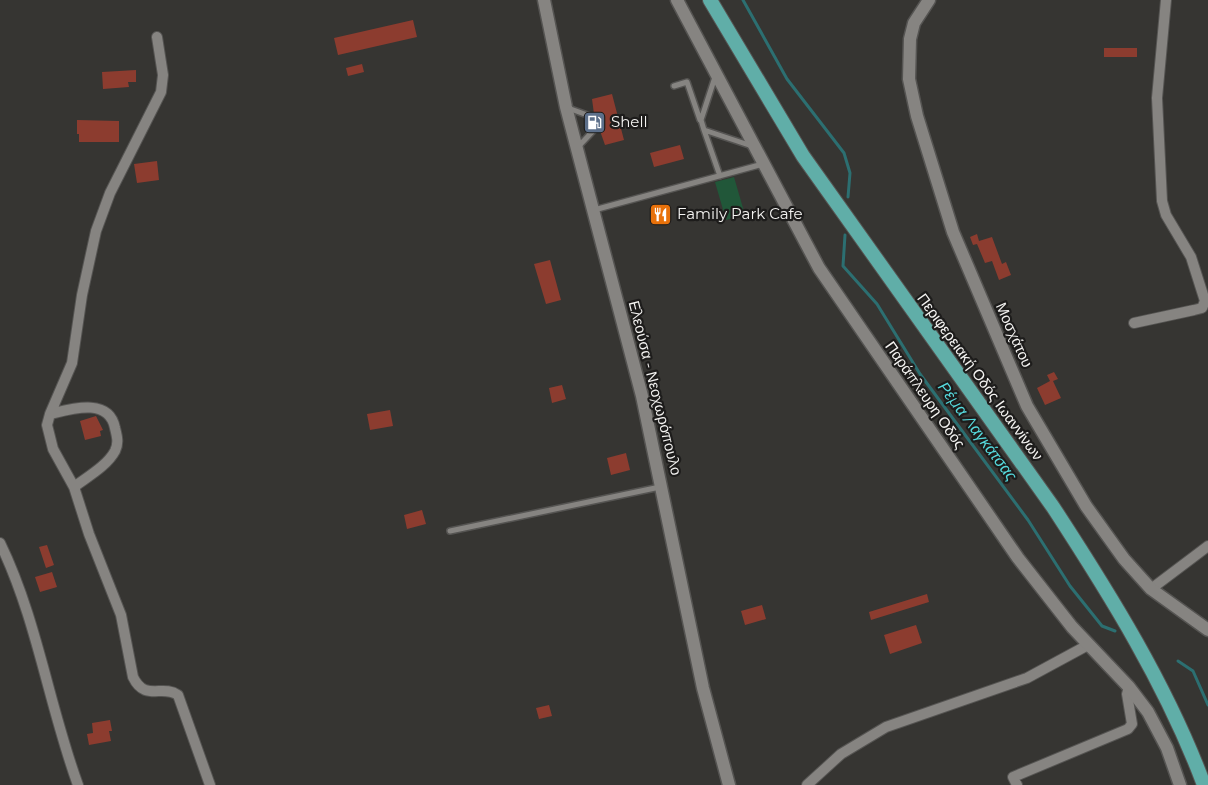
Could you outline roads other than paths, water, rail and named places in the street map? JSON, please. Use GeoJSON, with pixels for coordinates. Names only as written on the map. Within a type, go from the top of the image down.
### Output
{"type":"FeatureCollection","features":[{"type":"Feature","properties":{"kind":"highway","name":"Περιφερειακή Οδός Ιωαννίνων"},"geometry":{"type":"LineString","coordinates":[[710,0],[803,156],[1053,508],[1082,552],[1144,656],[1166,698],[1204,785]]}},
{"type":"Feature","properties":{"kind":"street","name":"Ελεούσα - Νεοχωρόπουλο"},"geometry":{"type":"LineString","coordinates":[[544,0],[566,107],[642,396],[663,486],[703,688],[729,785]]}},
{"type":"Feature","properties":{"kind":"street","name":"Παράπλευρη Οδός"},"geometry":{"type":"LineString","coordinates":[[676,0],[806,247],[863,334],[1018,558],[1088,645],[1129,687],[1161,735],[1180,785]]}},
{"type":"Feature","properties":{"kind":"street","name":"Μοσχάτου"},"geometry":{"type":"LineString","coordinates":[[929,0],[912,29],[909,49],[909,79],[920,128],[953,232],[1034,421],[1100,526],[1134,572],[1151,588],[1208,630]]}},
{"type":"Feature","properties":{"kind":"street"},"geometry":{"type":"LineString","coordinates":[[1134,324],[1202,308],[1205,302],[1191,257],[1166,215],[1162,200],[1157,98],[1166,0]]}},
{"type":"Feature","properties":{"kind":"street"},"geometry":{"type":"LineString","coordinates":[[157,38],[163,75],[161,92],[110,192],[96,231],[82,295],[72,363],[47,425],[49,437],[58,460],[74,487],[89,534],[121,615],[133,677],[137,685],[148,692],[168,691],[178,694],[210,785]]}},
{"type":"Feature","properties":{"kind":"street"},"geometry":{"type":"LineString","coordinates":[[50,414],[86,406],[105,411],[114,421],[118,440],[115,451],[104,463],[74,487]]}},
{"type":"Feature","properties":{"kind":"street"},"geometry":{"type":"LineString","coordinates":[[0,543],[21,597],[63,741],[78,785]]}},
{"type":"Feature","properties":{"kind":"street"},"geometry":{"type":"LineString","coordinates":[[1151,588],[1208,546]]}},
{"type":"Feature","properties":{"kind":"street"},"geometry":{"type":"LineString","coordinates":[[807,785],[841,754],[886,727],[1026,678],[1088,645]]}},
{"type":"Feature","properties":{"kind":"street"},"geometry":{"type":"LineString","coordinates":[[1017,785],[1013,777],[1128,729],[1132,724],[1127,694],[1129,687]]}},
{"type":"Feature","properties":{"kind":"lane"},"geometry":{"type":"LineString","coordinates":[[701,120],[716,74]]}},
{"type":"Feature","properties":{"kind":"lane"},"geometry":{"type":"LineString","coordinates":[[674,86],[687,82],[720,176]]}},
{"type":"Feature","properties":{"kind":"lane"},"geometry":{"type":"LineString","coordinates":[[566,107],[590,116],[594,130],[577,148]]}},
{"type":"Feature","properties":{"kind":"lane"},"geometry":{"type":"LineString","coordinates":[[704,130],[754,147]]}},
{"type":"Feature","properties":{"kind":"lane"},"geometry":{"type":"LineString","coordinates":[[593,210],[764,164]]}},
{"type":"Feature","properties":{"kind":"lane"},"geometry":{"type":"LineString","coordinates":[[450,531],[663,486]]}},
{"type":"Feature","properties":{"kind":"waterway","name":"Ρέμα Λαγκάτσας"},"geometry":{"type":"LineString","coordinates":[[743,0],[787,79],[844,153],[850,173],[848,197]]}},
{"type":"Feature","properties":{"kind":"waterway","name":"Ρέμα Λαγκάτσας"},"geometry":{"type":"LineString","coordinates":[[845,235],[843,266],[877,304],[920,374],[1028,520],[1070,586],[1102,626],[1115,631]]}},
{"type":"Feature","properties":{"kind":"waterway","name":"Ρέμα Λαγκάτσας"},"geometry":{"type":"LineString","coordinates":[[1178,661],[1193,671],[1208,705]]}},
{"type":"Feature","properties":{"kind":"place","name":"Shell"},"geometry":{"type":"Point","coordinates":[595,122]}},
{"type":"Feature","properties":{"kind":"place","name":"Family Park Cafe"},"geometry":{"type":"Point","coordinates":[661,214]}}]}
